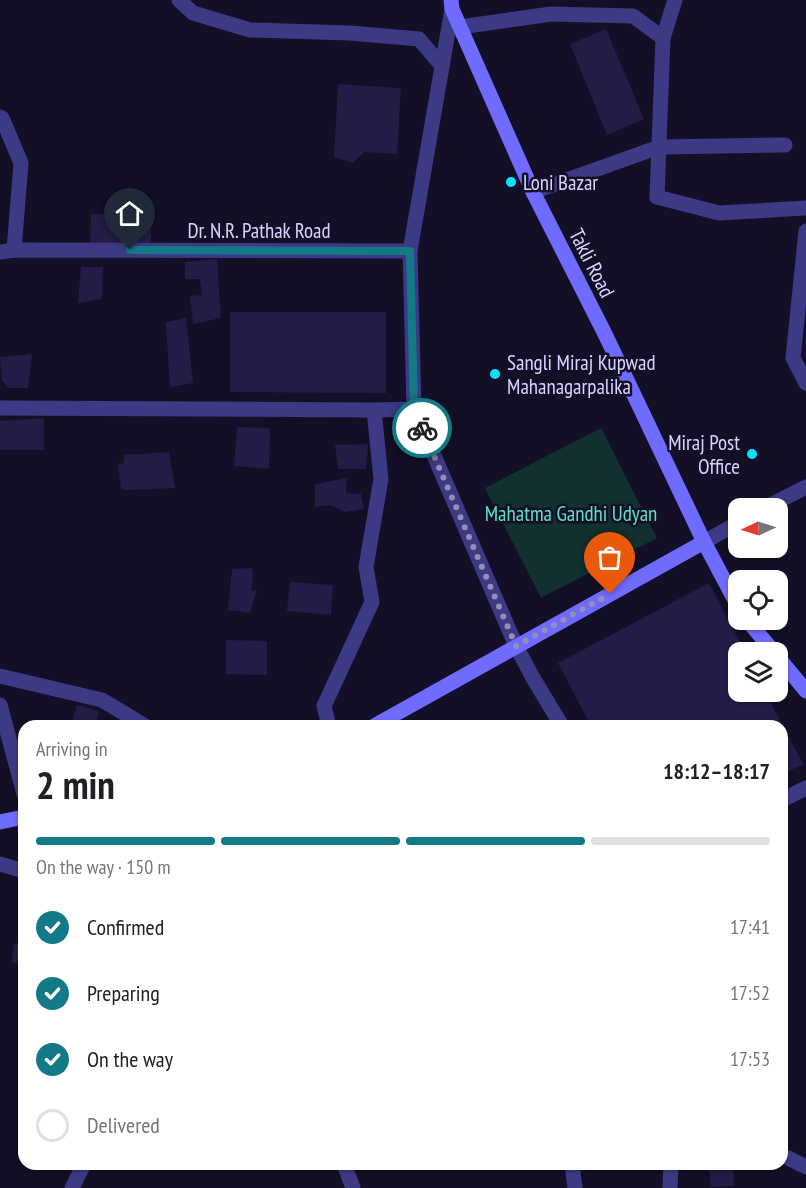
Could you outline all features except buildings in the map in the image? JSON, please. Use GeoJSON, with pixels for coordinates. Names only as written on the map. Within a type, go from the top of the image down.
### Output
{"type":"FeatureCollection","features":[{"type":"Feature","properties":{"kind":"main road","name":"Takli Road"},"geometry":{"type":"LineString","coordinates":[[451,5],[533,192],[728,587]]}},
{"type":"Feature","properties":{"kind":"main road"},"geometry":{"type":"LineString","coordinates":[[385,720],[704,542]]}},
{"type":"Feature","properties":{"kind":"main road"},"geometry":{"type":"LineString","coordinates":[[756,630],[766,642]]}},
{"type":"Feature","properties":{"kind":"main road"},"geometry":{"type":"LineString","coordinates":[[788,669],[806,691]]}},
{"type":"Feature","properties":{"kind":"main road"},"geometry":{"type":"LineString","coordinates":[[0,822],[18,818]]}},
{"type":"Feature","properties":{"kind":"street"},"geometry":{"type":"LineString","coordinates":[[179,0],[193,13],[250,30],[350,33],[419,39],[442,66]]}},
{"type":"Feature","properties":{"kind":"street"},"geometry":{"type":"LineString","coordinates":[[675,0],[663,38],[657,197],[719,213],[806,208]]}},
{"type":"Feature","properties":{"kind":"street"},"geometry":{"type":"LineString","coordinates":[[451,5],[410,251],[414,409],[516,646],[558,720]]}},
{"type":"Feature","properties":{"kind":"street"},"geometry":{"type":"LineString","coordinates":[[460,27],[550,14],[633,16],[663,38]]}},
{"type":"Feature","properties":{"kind":"street"},"geometry":{"type":"LineString","coordinates":[[0,117],[21,163],[7,251]]}},
{"type":"Feature","properties":{"kind":"street"},"geometry":{"type":"LineString","coordinates":[[533,192],[659,147],[785,145]]}},
{"type":"Feature","properties":{"kind":"street"},"geometry":{"type":"LineString","coordinates":[[806,231],[793,358],[806,383]]}},
{"type":"Feature","properties":{"kind":"street","name":"Dr. N.R. Pathak Road"},"geometry":{"type":"LineString","coordinates":[[7,251],[410,251]]}},
{"type":"Feature","properties":{"kind":"street"},"geometry":{"type":"LineString","coordinates":[[0,408],[414,409]]}},
{"type":"Feature","properties":{"kind":"street"},"geometry":{"type":"LineString","coordinates":[[328,720],[324,706],[372,602],[366,567],[381,479],[375,410]]}},
{"type":"Feature","properties":{"kind":"street"},"geometry":{"type":"LineString","coordinates":[[785,498],[806,487]]}},
{"type":"Feature","properties":{"kind":"street"},"geometry":{"type":"LineString","coordinates":[[704,542],[728,529]]}},
{"type":"Feature","properties":{"kind":"street"},"geometry":{"type":"LineString","coordinates":[[0,676],[102,700],[135,720]]}},
{"type":"Feature","properties":{"kind":"street"},"geometry":{"type":"LineString","coordinates":[[0,705],[18,772]]}},
{"type":"Feature","properties":{"kind":"street"},"geometry":{"type":"LineString","coordinates":[[788,797],[806,788]]}},
{"type":"Feature","properties":{"kind":"street"},"geometry":{"type":"LineString","coordinates":[[0,864],[18,869]]}},
{"type":"Feature","properties":{"kind":"street"},"geometry":{"type":"LineString","coordinates":[[788,1158],[806,1167]]}},
{"type":"Feature","properties":{"kind":"street"},"geometry":{"type":"LineString","coordinates":[[72,1188],[81,1170]]}},
{"type":"Feature","properties":{"kind":"street"},"geometry":{"type":"LineString","coordinates":[[346,1170],[353,1188]]}},
{"type":"Feature","properties":{"kind":"street"},"geometry":{"type":"LineString","coordinates":[[573,1170],[575,1188]]}},
{"type":"Feature","properties":{"kind":"street"},"geometry":{"type":"LineString","coordinates":[[670,1188],[671,1170]]}},
{"type":"Feature","properties":{"kind":"green space","name":"Mahatma Gandhi Udyan"},"geometry":{"type":"Polygon","coordinates":[[[601,428],[657,538],[541,598],[485,488],[601,428]]]}},
{"type":"Feature","properties":{"kind":"way so far"},"geometry":{"type":"LineString","coordinates":[[422,428],[516,646],[610,594]]}},
{"type":"Feature","properties":{"kind":"place","name":"Loni Bazar"},"geometry":{"type":"Point","coordinates":[511,182]}},
{"type":"Feature","properties":{"kind":"place","name":"Sangli Miraj Kupwad Mahanagarpalika"},"geometry":{"type":"Point","coordinates":[495,374]}},
{"type":"Feature","properties":{"kind":"place","name":"Miraj Post Office"},"geometry":{"type":"Point","coordinates":[752,454]}},
{"type":"Feature","properties":{"kind":"route"},"geometry":{"type":"LineString","coordinates":[[130,250],[410,251],[414,409],[422,428]]}}]}
